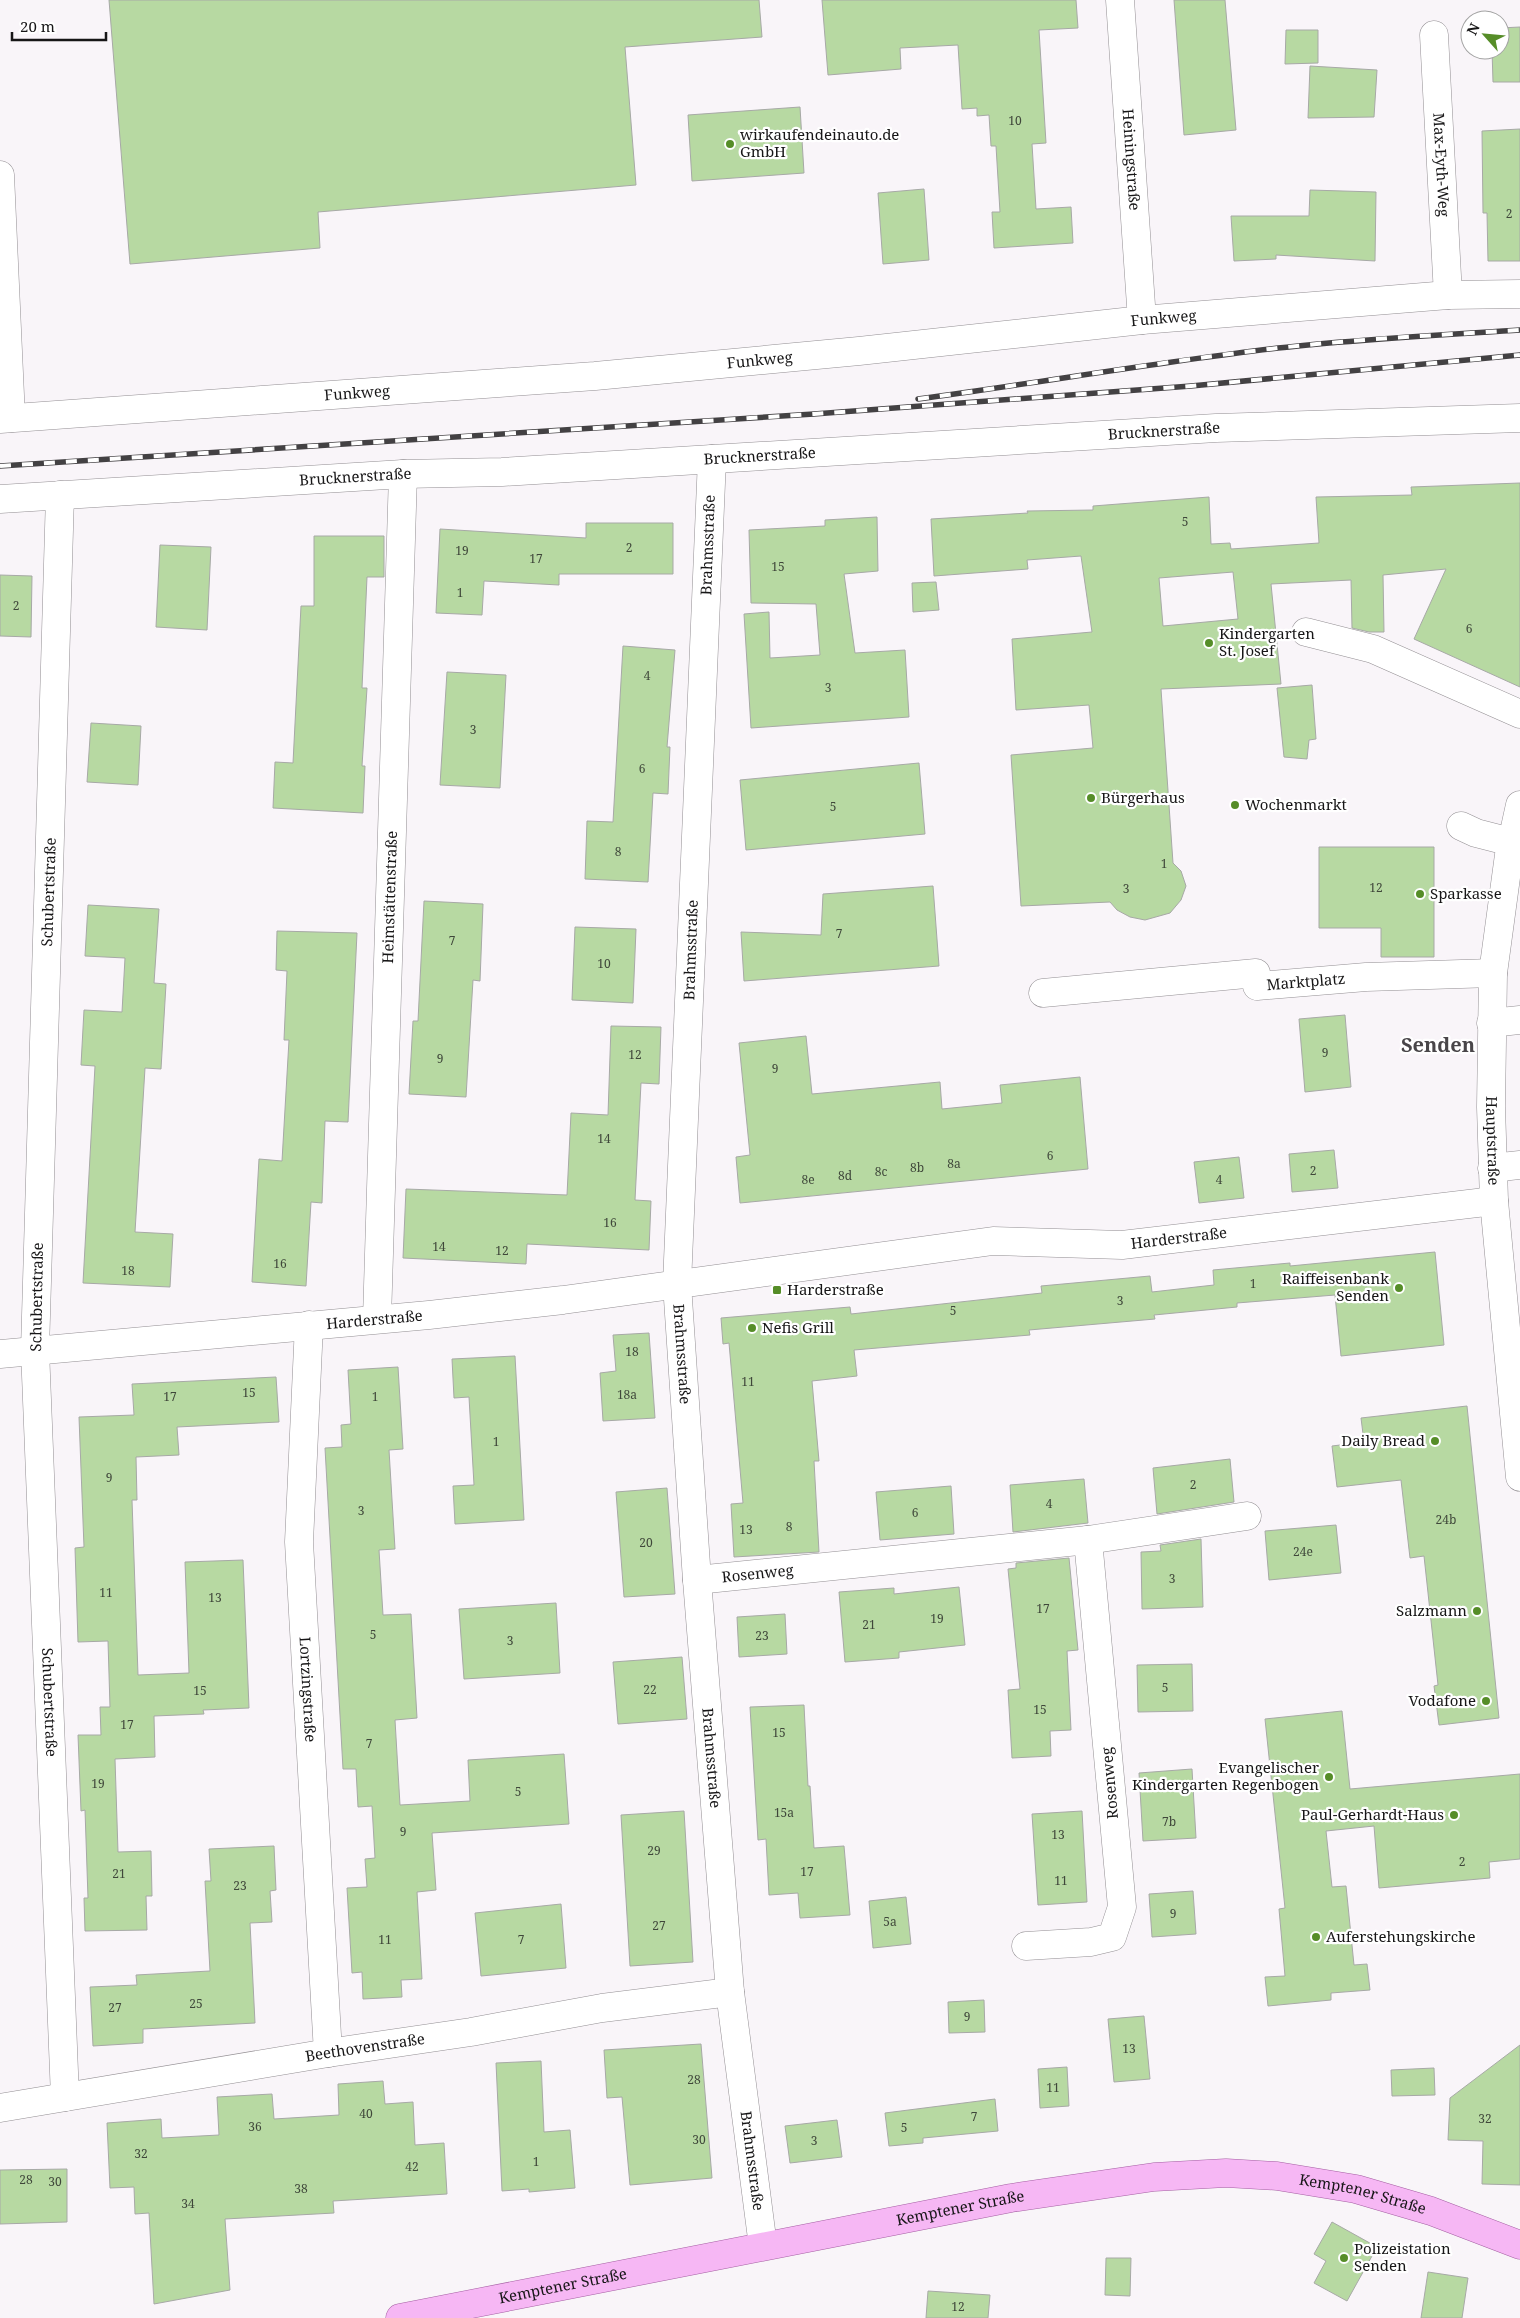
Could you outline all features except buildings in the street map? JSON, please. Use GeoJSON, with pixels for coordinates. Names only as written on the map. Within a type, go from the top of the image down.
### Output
{"type":"FeatureCollection","features":[{"type":"Feature","properties":{"kind":"main road","name":"Kemptener Straße"},"geometry":{"type":"LineString","coordinates":[[400,2318],[1011,2198],[1154,2177],[1226,2173],[1277,2176],[1356,2190],[1431,2211],[1520,2246]]}},
{"type":"Feature","properties":{"kind":"street","name":"Heiningstraße"},"geometry":{"type":"LineString","coordinates":[[1120,0],[1142,320]]}},
{"type":"Feature","properties":{"kind":"street","name":"Max-Eyth-Weg"},"geometry":{"type":"LineString","coordinates":[[1434,35],[1448,295]]}},
{"type":"Feature","properties":{"kind":"street"},"geometry":{"type":"LineString","coordinates":[[0,175],[6,419]]}},
{"type":"Feature","properties":{"kind":"street","name":"Funkweg"},"geometry":{"type":"LineString","coordinates":[[6,419],[595,376],[859,351],[1142,320],[1448,295],[1520,294]]}},
{"type":"Feature","properties":{"kind":"street","name":"Brucknerstraße"},"geometry":{"type":"LineString","coordinates":[[0,499],[403,474],[502,472],[1216,428],[1520,418]]}},
{"type":"Feature","properties":{"kind":"street","name":"Brahmsstraße"},"geometry":{"type":"LineString","coordinates":[[712,459],[676,1284],[697,1580],[730,1992],[763,2246]]}},
{"type":"Feature","properties":{"kind":"street","name":"Heimstättenstraße"},"geometry":{"type":"LineString","coordinates":[[377,1319],[403,474]]}},
{"type":"Feature","properties":{"kind":"street","name":"Schubertstraße"},"geometry":{"type":"LineString","coordinates":[[60,496],[36,1350],[65,2097]]}},
{"type":"Feature","properties":{"kind":"street"},"geometry":{"type":"LineString","coordinates":[[1306,632],[1373,649],[1520,714]]}},
{"type":"Feature","properties":{"kind":"street","name":"Hauptstraße"},"geometry":{"type":"LineString","coordinates":[[1520,805],[1511,842],[1493,973],[1492,1023],[1492,1168],[1494,1201],[1520,1476]]}},
{"type":"Feature","properties":{"kind":"street"},"geometry":{"type":"LineString","coordinates":[[1461,826],[1476,833],[1511,842]]}},
{"type":"Feature","properties":{"kind":"street","name":"Marktplatz"},"geometry":{"type":"LineString","coordinates":[[1043,993],[1256,973],[1257,986],[1366,977],[1493,973]]}},
{"type":"Feature","properties":{"kind":"street"},"geometry":{"type":"LineString","coordinates":[[1492,1023],[1520,1020]]}},
{"type":"Feature","properties":{"kind":"street"},"geometry":{"type":"LineString","coordinates":[[1492,1168],[1520,1165]]}},
{"type":"Feature","properties":{"kind":"street","name":"Harderstraße"},"geometry":{"type":"LineString","coordinates":[[0,1354],[563,1300],[992,1241],[1122,1245],[1494,1201]]}},
{"type":"Feature","properties":{"kind":"street","name":"Lortzingstraße"},"geometry":{"type":"LineString","coordinates":[[309,1325],[299,1542],[328,2053]]}},
{"type":"Feature","properties":{"kind":"street","name":"Rosenweg"},"geometry":{"type":"LineString","coordinates":[[697,1580],[1088,1540],[1247,1516]]}},
{"type":"Feature","properties":{"kind":"street","name":"Rosenweg"},"geometry":{"type":"LineString","coordinates":[[1026,1946],[1091,1942],[1112,1937],[1122,1907],[1088,1540]]}},
{"type":"Feature","properties":{"kind":"street","name":"Beethovenstraße"},"geometry":{"type":"LineString","coordinates":[[0,2108],[328,2053],[471,2032],[602,2008],[730,1992]]}},
{"type":"Feature","properties":{"kind":"railway"},"geometry":{"type":"LineString","coordinates":[[918,399],[1278,348],[1520,330]]}},
{"type":"Feature","properties":{"kind":"railway"},"geometry":{"type":"LineString","coordinates":[[0,466],[814,414],[1191,386],[1520,355]]}},
{"type":"Feature","properties":{"kind":"place","name":"wirkaufendeinauto.de GmbH"},"geometry":{"type":"Point","coordinates":[730,144]}},
{"type":"Feature","properties":{"kind":"place","name":"Kindergarten St. Josef"},"geometry":{"type":"Point","coordinates":[1209,643]}},
{"type":"Feature","properties":{"kind":"place","name":"Bürgerhaus"},"geometry":{"type":"Point","coordinates":[1091,798]}},
{"type":"Feature","properties":{"kind":"place","name":"Wochenmarkt"},"geometry":{"type":"Point","coordinates":[1235,805]}},
{"type":"Feature","properties":{"kind":"place","name":"Sparkasse"},"geometry":{"type":"Point","coordinates":[1420,894]}},
{"type":"Feature","properties":{"kind":"place","name":"Raiffeisenbank Senden"},"geometry":{"type":"Point","coordinates":[1399,1288]}},
{"type":"Feature","properties":{"kind":"place","name":"Harderstraße"},"geometry":{"type":"Point","coordinates":[777,1290]}},
{"type":"Feature","properties":{"kind":"place","name":"Nefis Grill"},"geometry":{"type":"Point","coordinates":[752,1328]}},
{"type":"Feature","properties":{"kind":"place","name":"Daily Bread"},"geometry":{"type":"Point","coordinates":[1435,1441]}},
{"type":"Feature","properties":{"kind":"place","name":"Salzmann"},"geometry":{"type":"Point","coordinates":[1477,1611]}},
{"type":"Feature","properties":{"kind":"place","name":"Vodafone"},"geometry":{"type":"Point","coordinates":[1486,1701]}},
{"type":"Feature","properties":{"kind":"place","name":"Evangelischer Kindergarten Regenbogen"},"geometry":{"type":"Point","coordinates":[1329,1777]}},
{"type":"Feature","properties":{"kind":"place","name":"Paul-Gerhardt-Haus"},"geometry":{"type":"Point","coordinates":[1454,1815]}},
{"type":"Feature","properties":{"kind":"place","name":"Auferstehungskirche"},"geometry":{"type":"Point","coordinates":[1316,1937]}},
{"type":"Feature","properties":{"kind":"place","name":"Polizeistation Senden"},"geometry":{"type":"Point","coordinates":[1344,2258]}},
{"type":"Feature","properties":{"kind":"district","name":"Senden"},"geometry":{"type":"Point","coordinates":[1438,1045]}}]}
